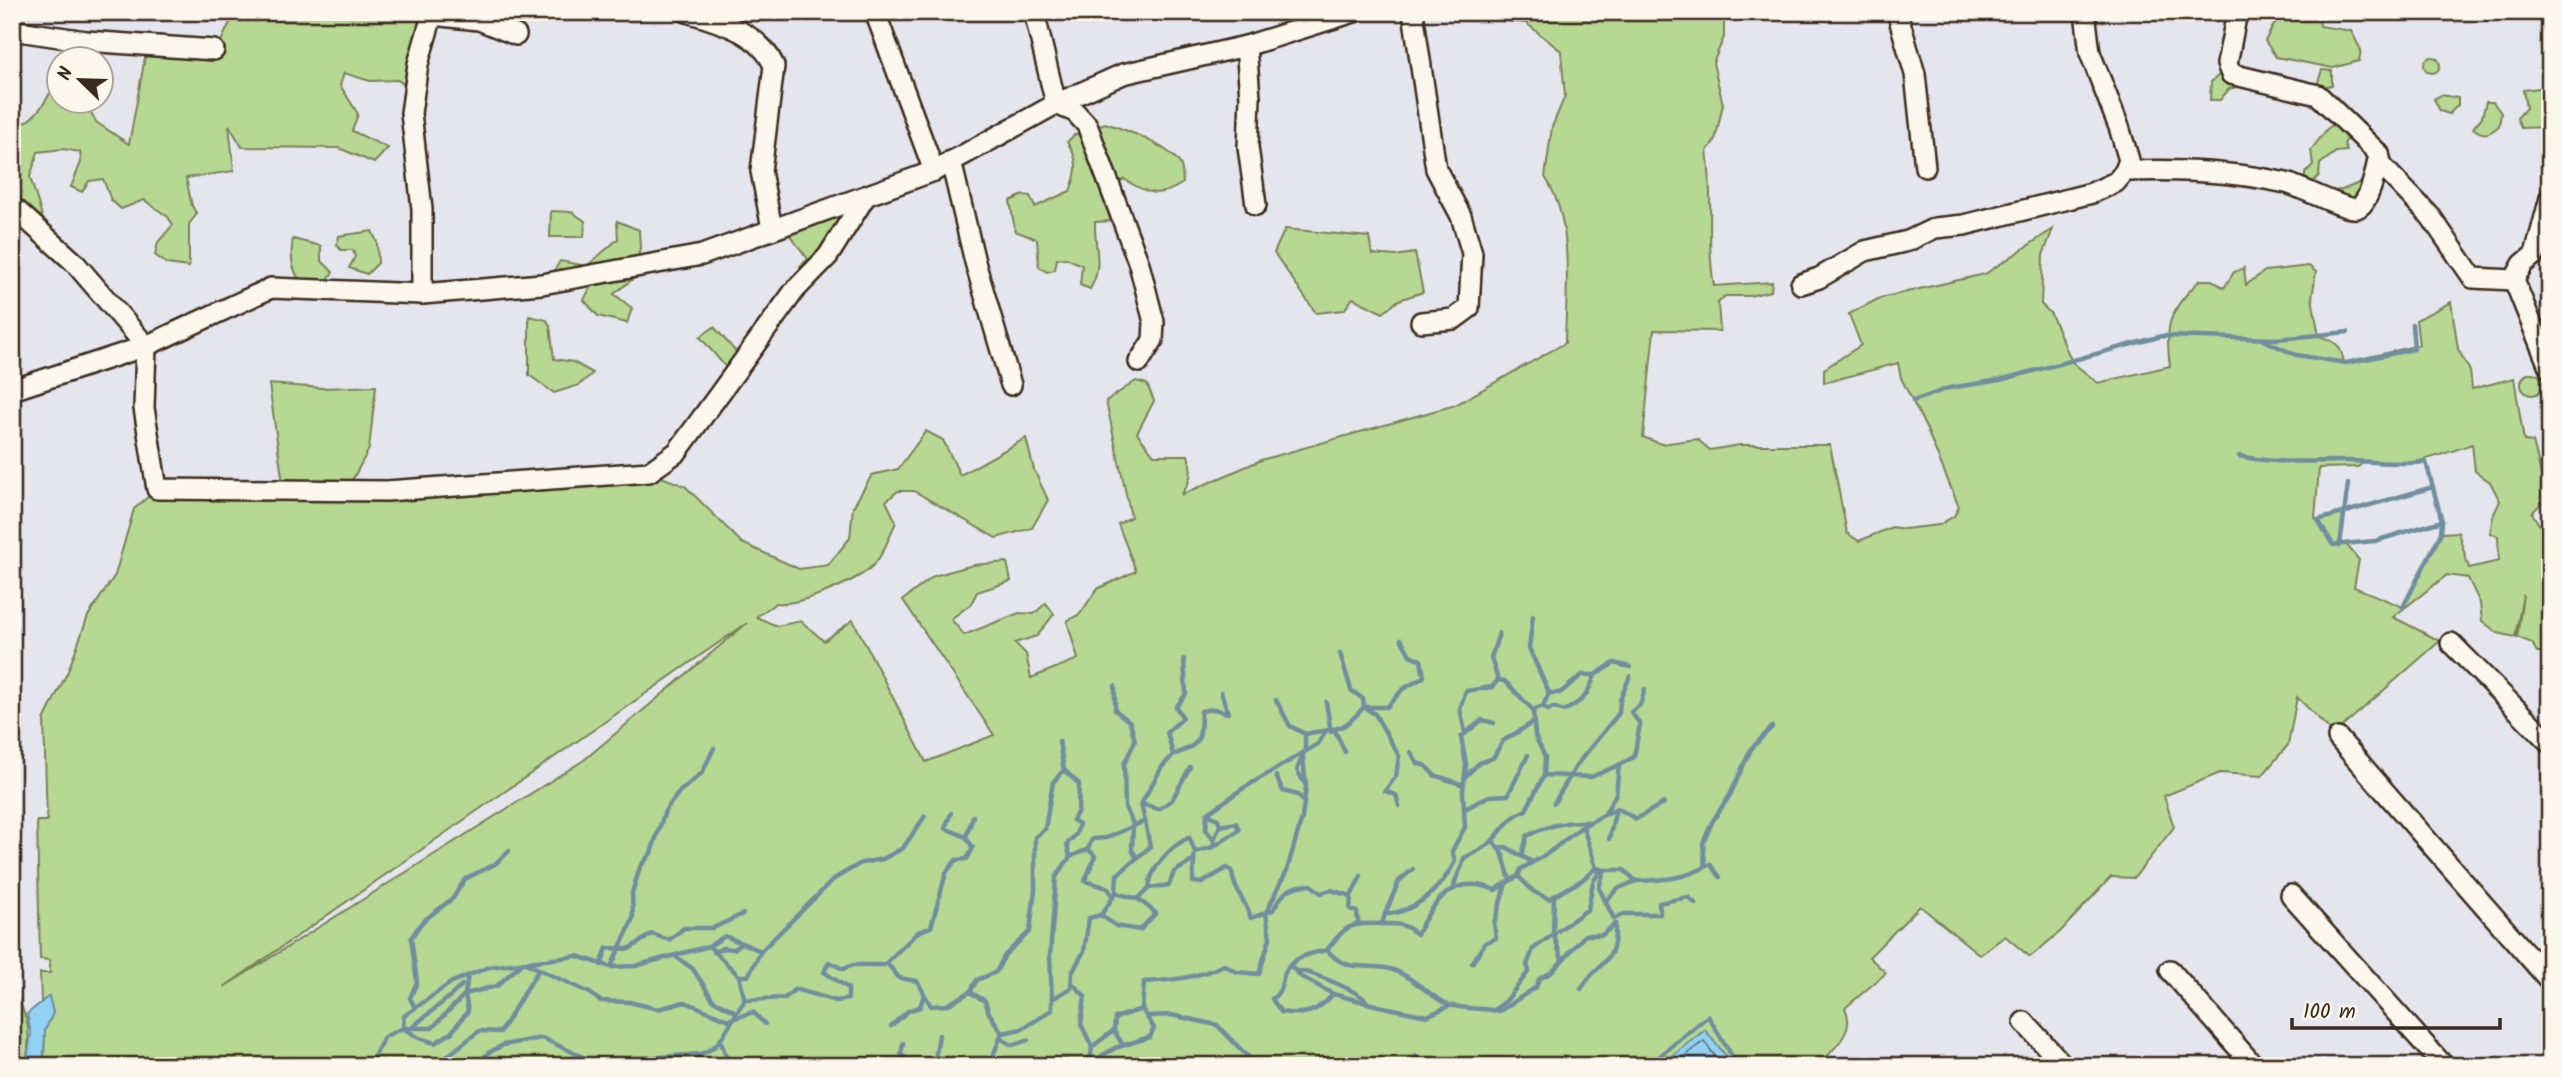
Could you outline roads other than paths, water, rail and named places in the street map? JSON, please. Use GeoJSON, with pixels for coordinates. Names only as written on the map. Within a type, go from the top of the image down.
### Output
{"type":"FeatureCollection","features":[{"type":"Feature","properties":{"kind":"street"},"geometry":{"type":"LineString","coordinates":[[687,12],[757,41],[770,57],[774,76],[761,171],[772,229]]}},
{"type":"Feature","properties":{"kind":"street"},"geometry":{"type":"LineString","coordinates":[[875,12],[906,89],[943,166],[975,262],[1011,386]]}},
{"type":"Feature","properties":{"kind":"street"},"geometry":{"type":"LineString","coordinates":[[1034,12],[1056,104]]}},
{"type":"Feature","properties":{"kind":"street"},"geometry":{"type":"LineString","coordinates":[[12,390],[146,346],[271,288],[422,294],[542,284],[702,255],[943,166],[1056,104],[1122,74],[1246,46],[1354,12]]}},
{"type":"Feature","properties":{"kind":"street"},"geometry":{"type":"LineString","coordinates":[[1413,12],[1436,169],[1461,216],[1472,253],[1469,308],[1454,319],[1420,322]]}},
{"type":"Feature","properties":{"kind":"street"},"geometry":{"type":"LineString","coordinates":[[1897,12],[1915,74],[1925,167]]}},
{"type":"Feature","properties":{"kind":"street"},"geometry":{"type":"LineString","coordinates":[[1801,284],[1819,278],[1865,251],[1908,241],[1936,228],[1964,225],[2092,193],[2116,182],[2125,171],[2129,160],[2090,53],[2085,12]]}},
{"type":"Feature","properties":{"kind":"street"},"geometry":{"type":"LineString","coordinates":[[2237,12],[2227,64],[2231,74],[2318,96],[2379,154],[2382,166],[2431,218],[2473,278],[2514,280]]}},
{"type":"Feature","properties":{"kind":"street"},"geometry":{"type":"LineString","coordinates":[[422,294],[422,209],[411,121],[418,64],[433,14],[480,20],[516,35]]}},
{"type":"Feature","properties":{"kind":"street"},"geometry":{"type":"LineString","coordinates":[[12,30],[86,41],[214,50]]}},
{"type":"Feature","properties":{"kind":"street"},"geometry":{"type":"LineString","coordinates":[[1246,46],[1250,97],[1248,147],[1256,205]]}},
{"type":"Feature","properties":{"kind":"street"},"geometry":{"type":"LineString","coordinates":[[1056,104],[1075,112],[1087,125],[1139,264],[1154,322],[1153,340],[1139,362]]}},
{"type":"Feature","properties":{"kind":"street"},"geometry":{"type":"LineString","coordinates":[[2125,171],[2178,169],[2218,172],[2289,184],[2345,207],[2357,208],[2370,190],[2379,154]]}},
{"type":"Feature","properties":{"kind":"street"},"geometry":{"type":"LineString","coordinates":[[12,205],[74,262],[146,346],[144,408],[157,489],[387,491],[649,472],[677,452],[795,290],[828,256],[865,197]]}},
{"type":"Feature","properties":{"kind":"street"},"geometry":{"type":"LineString","coordinates":[[2514,280],[2523,264],[2535,254],[2550,198]]}},
{"type":"Feature","properties":{"kind":"street"},"geometry":{"type":"LineString","coordinates":[[2514,280],[2550,369]]}},
{"type":"Feature","properties":{"kind":"street"},"geometry":{"type":"LineString","coordinates":[[2451,643],[2550,743]]}},
{"type":"Feature","properties":{"kind":"street"},"geometry":{"type":"LineString","coordinates":[[2338,738],[2550,981]]}},
{"type":"Feature","properties":{"kind":"street"},"geometry":{"type":"LineString","coordinates":[[2291,895],[2444,1066]]}},
{"type":"Feature","properties":{"kind":"street"},"geometry":{"type":"LineString","coordinates":[[2170,970],[2254,1066]]}},
{"type":"Feature","properties":{"kind":"street"},"geometry":{"type":"LineString","coordinates":[[2024,1022],[2064,1066]]}},
{"type":"Feature","properties":{"kind":"water"},"geometry":{"type":"Polygon","coordinates":[[[49,996],[53,1013],[45,1030],[43,1066],[26,1066],[31,1033],[27,1014],[49,996]]]}},
{"type":"Feature","properties":{"kind":"water"},"geometry":{"type":"Polygon","coordinates":[[[1705,1030],[1731,1062],[1723,1066],[1660,1066],[1705,1030]]]}},
{"type":"Feature","properties":{"kind":"waterway"},"geometry":{"type":"LineString","coordinates":[[2263,340],[2296,355],[2346,363],[2414,349],[2412,324]]}},
{"type":"Feature","properties":{"kind":"waterway"},"geometry":{"type":"LineString","coordinates":[[1913,401],[1949,388],[2000,380],[2162,336],[2277,339],[2348,332]]}},
{"type":"Feature","properties":{"kind":"waterway"},"geometry":{"type":"LineString","coordinates":[[2239,456],[2278,461],[2426,462],[2442,521],[2441,533],[2403,607]]}},
{"type":"Feature","properties":{"kind":"waterway"},"geometry":{"type":"LineString","coordinates":[[2340,545],[2348,484]]}},
{"type":"Feature","properties":{"kind":"waterway"},"geometry":{"type":"LineString","coordinates":[[2433,487],[2318,520],[2333,545],[2375,541],[2442,521]]}},
{"type":"Feature","properties":{"kind":"waterway"},"geometry":{"type":"LineString","coordinates":[[1533,616],[1529,648],[1549,693],[1543,706],[1533,710],[1535,736],[1545,757],[1544,775]]}},
{"type":"Feature","properties":{"kind":"waterway"},"geometry":{"type":"LineString","coordinates":[[1498,680],[1491,658],[1499,633]]}},
{"type":"Feature","properties":{"kind":"waterway"},"geometry":{"type":"LineString","coordinates":[[1305,734],[1343,726],[1364,707],[1387,707],[1403,689],[1424,677],[1421,660],[1410,655],[1401,639]]}},
{"type":"Feature","properties":{"kind":"waterway"},"geometry":{"type":"LineString","coordinates":[[1340,653],[1351,690],[1363,699],[1364,707],[1375,714],[1399,756],[1396,776],[1385,791],[1396,795],[1399,806]]}},
{"type":"Feature","properties":{"kind":"waterway"},"geometry":{"type":"LineString","coordinates":[[1052,999],[1050,956],[1056,877],[1070,857],[1088,849],[1092,839],[1106,838],[1145,821],[1141,804],[1162,767],[1173,755],[1167,732],[1183,718],[1176,707],[1186,694],[1184,659]]}},
{"type":"Feature","properties":{"kind":"waterway"},"geometry":{"type":"LineString","coordinates":[[1549,693],[1560,693],[1582,675],[1595,675],[1614,663],[1630,667]]}},
{"type":"Feature","properties":{"kind":"waterway"},"geometry":{"type":"LineString","coordinates":[[1543,706],[1548,710],[1553,707],[1564,711],[1571,707],[1584,697],[1595,675]]}},
{"type":"Feature","properties":{"kind":"waterway"},"geometry":{"type":"LineString","coordinates":[[1554,803],[1578,763],[1619,713],[1620,700],[1630,676]]}},
{"type":"Feature","properties":{"kind":"waterway"},"geometry":{"type":"LineString","coordinates":[[1498,680],[1505,681],[1533,710]]}},
{"type":"Feature","properties":{"kind":"waterway"},"geometry":{"type":"LineString","coordinates":[[1465,732],[1460,709],[1466,691],[1492,687],[1498,680]]}},
{"type":"Feature","properties":{"kind":"waterway"},"geometry":{"type":"LineString","coordinates":[[1115,686],[1115,710],[1130,722],[1135,741],[1124,764],[1125,807],[1133,824],[1132,850],[1137,858],[1117,875],[1116,893]]}},
{"type":"Feature","properties":{"kind":"waterway"},"geometry":{"type":"LineString","coordinates":[[1619,765],[1634,757],[1640,724],[1631,712],[1640,705],[1645,689]]}},
{"type":"Feature","properties":{"kind":"waterway"},"geometry":{"type":"LineString","coordinates":[[1173,755],[1189,748],[1198,740],[1201,711],[1214,709],[1228,713],[1221,692]]}},
{"type":"Feature","properties":{"kind":"waterway"},"geometry":{"type":"LineString","coordinates":[[1092,1047],[1114,1030],[1115,1018],[1142,1009],[1144,982],[1185,978],[1224,965],[1237,972],[1259,974],[1270,938],[1266,913],[1287,870],[1302,818],[1306,786],[1297,770],[1305,750],[1305,734],[1290,726],[1276,700]]}},
{"type":"Feature","properties":{"kind":"waterway"},"geometry":{"type":"LineString","coordinates":[[1326,702],[1331,732]]}},
{"type":"Feature","properties":{"kind":"waterway"},"geometry":{"type":"LineString","coordinates":[[1382,924],[1385,914],[1407,909],[1427,897],[1450,871],[1455,861],[1452,851],[1465,827],[1463,791],[1466,764],[1461,737],[1482,720],[1494,723]]}},
{"type":"Feature","properties":{"kind":"waterway"},"geometry":{"type":"LineString","coordinates":[[1466,776],[1479,763],[1493,758],[1503,741],[1535,721]]}},
{"type":"Feature","properties":{"kind":"waterway"},"geometry":{"type":"LineString","coordinates":[[1705,867],[1703,843],[1712,822],[1730,795],[1751,749],[1772,727]]}},
{"type":"Feature","properties":{"kind":"waterway"},"geometry":{"type":"LineString","coordinates":[[1335,731],[1345,752]]}},
{"type":"Feature","properties":{"kind":"waterway"},"geometry":{"type":"LineString","coordinates":[[1194,860],[1195,852],[1213,847],[1214,840],[1206,830],[1207,814],[1242,789],[1318,744],[1325,732]]}},
{"type":"Feature","properties":{"kind":"waterway"},"geometry":{"type":"LineString","coordinates":[[1059,741],[1064,770],[1079,784],[1078,811],[1073,820],[1079,824],[1076,834],[1067,844],[1070,857]]}},
{"type":"Feature","properties":{"kind":"waterway"},"geometry":{"type":"LineString","coordinates":[[611,967],[633,919],[632,893],[640,867],[651,853],[665,811],[679,792],[702,773],[714,748]]}},
{"type":"Feature","properties":{"kind":"waterway"},"geometry":{"type":"LineString","coordinates":[[1411,752],[1417,763],[1426,766],[1434,775],[1464,785]]}},
{"type":"Feature","properties":{"kind":"waterway"},"geometry":{"type":"LineString","coordinates":[[1465,809],[1489,796],[1508,795],[1528,755]]}},
{"type":"Feature","properties":{"kind":"waterway"},"geometry":{"type":"LineString","coordinates":[[1303,757],[1306,786]]}},
{"type":"Feature","properties":{"kind":"waterway"},"geometry":{"type":"LineString","coordinates":[[1454,889],[1464,858],[1487,845],[1511,819],[1526,810],[1544,775],[1591,777],[1619,765],[1616,794],[1604,815]]}},
{"type":"Feature","properties":{"kind":"waterway"},"geometry":{"type":"LineString","coordinates":[[1141,804],[1159,809],[1172,800],[1190,767]]}},
{"type":"Feature","properties":{"kind":"waterway"},"geometry":{"type":"LineString","coordinates":[[1002,1033],[985,1001],[970,992],[977,980],[996,972],[1005,955],[1030,931],[1035,890],[1035,837],[1045,829],[1053,782],[1064,770]]}},
{"type":"Feature","properties":{"kind":"waterway"},"geometry":{"type":"LineString","coordinates":[[1276,776],[1283,791],[1298,795],[1304,802]]}},
{"type":"Feature","properties":{"kind":"waterway"},"geometry":{"type":"LineString","coordinates":[[1518,876],[1521,869],[1547,854],[1583,826],[1617,808],[1636,819],[1664,803]]}},
{"type":"Feature","properties":{"kind":"waterway"},"geometry":{"type":"LineString","coordinates":[[1609,839],[1616,809]]}},
{"type":"Feature","properties":{"kind":"waterway"},"geometry":{"type":"LineString","coordinates":[[951,813],[945,828],[966,837]]}},
{"type":"Feature","properties":{"kind":"waterway"},"geometry":{"type":"LineString","coordinates":[[1207,814],[1218,819],[1220,826],[1214,839]]}},
{"type":"Feature","properties":{"kind":"waterway"},"geometry":{"type":"LineString","coordinates":[[739,976],[748,976],[761,951],[834,879],[861,863],[883,859],[903,848],[925,816]]}},
{"type":"Feature","properties":{"kind":"waterway"},"geometry":{"type":"LineString","coordinates":[[694,1066],[700,1054],[721,1040],[745,1000],[785,998],[795,989],[836,1001],[848,999],[848,988],[824,972],[829,962],[843,969],[853,965],[884,965],[918,932],[931,927],[946,873],[956,860],[967,859],[973,848],[966,837],[973,816]]}},
{"type":"Feature","properties":{"kind":"waterway"},"geometry":{"type":"LineString","coordinates":[[1137,858],[1150,847],[1145,821]]}},
{"type":"Feature","properties":{"kind":"waterway"},"geometry":{"type":"LineString","coordinates":[[1522,855],[1527,836],[1557,825],[1588,822]]}},
{"type":"Feature","properties":{"kind":"waterway"},"geometry":{"type":"LineString","coordinates":[[1213,847],[1239,830],[1236,823],[1220,826]]}},
{"type":"Feature","properties":{"kind":"waterway"},"geometry":{"type":"LineString","coordinates":[[1583,826],[1596,868]]}},
{"type":"Feature","properties":{"kind":"waterway"},"geometry":{"type":"LineString","coordinates":[[1149,888],[1157,865],[1175,846],[1189,837],[1195,852]]}},
{"type":"Feature","properties":{"kind":"waterway"},"geometry":{"type":"LineString","coordinates":[[1493,841],[1503,855],[1510,880]]}},
{"type":"Feature","properties":{"kind":"waterway"},"geometry":{"type":"LineString","coordinates":[[1498,848],[1506,847],[1532,862]]}},
{"type":"Feature","properties":{"kind":"waterway"},"geometry":{"type":"LineString","coordinates":[[1088,849],[1095,856],[1085,881],[1108,888],[1113,897]]}},
{"type":"Feature","properties":{"kind":"waterway"},"geometry":{"type":"LineString","coordinates":[[415,1008],[410,998],[417,982],[411,938],[422,922],[453,898],[465,879],[495,864],[509,851]]}},
{"type":"Feature","properties":{"kind":"waterway"},"geometry":{"type":"LineString","coordinates":[[989,1066],[1002,1033],[1022,1029],[1052,1010],[1052,999],[1071,988],[1072,973],[1084,951],[1089,918],[1101,915],[1116,893],[1138,899],[1149,888],[1169,885],[1174,872],[1194,860],[1193,882],[1202,883],[1227,868],[1232,871],[1251,918],[1273,910],[1284,894],[1298,886],[1311,885],[1321,893],[1331,890],[1351,896]]}},
{"type":"Feature","properties":{"kind":"waterway"},"geometry":{"type":"LineString","coordinates":[[1604,870],[1624,870],[1636,881],[1646,881],[1684,876],[1710,864],[1720,877]]}},
{"type":"Feature","properties":{"kind":"waterway"},"geometry":{"type":"LineString","coordinates":[[1333,994],[1316,1009],[1297,1013],[1281,1012],[1272,999],[1279,991],[1291,964],[1302,957],[1327,950],[1345,930],[1363,924],[1396,924],[1417,934],[1438,901],[1457,887],[1481,886],[1495,890],[1518,876],[1534,892],[1549,899],[1582,880],[1596,868],[1604,870],[1599,888],[1614,919],[1624,914],[1660,914],[1659,903],[1688,897],[1696,904]]}},
{"type":"Feature","properties":{"kind":"waterway"},"geometry":{"type":"LineString","coordinates":[[1385,914],[1399,881],[1413,869]]}},
{"type":"Feature","properties":{"kind":"waterway"},"geometry":{"type":"LineString","coordinates":[[1494,1010],[1506,1001],[1529,971],[1527,965],[1533,949],[1588,909],[1593,882],[1601,869]]}},
{"type":"Feature","properties":{"kind":"waterway"},"geometry":{"type":"LineString","coordinates":[[1358,921],[1357,912],[1350,909],[1351,896],[1361,876]]}},
{"type":"Feature","properties":{"kind":"waterway"},"geometry":{"type":"LineString","coordinates":[[1606,901],[1617,889],[1636,881]]}},
{"type":"Feature","properties":{"kind":"waterway"},"geometry":{"type":"LineString","coordinates":[[1472,963],[1485,943],[1496,938],[1494,924],[1506,883]]}},
{"type":"Feature","properties":{"kind":"waterway"},"geometry":{"type":"LineString","coordinates":[[1554,896],[1553,933],[1562,960]]}},
{"type":"Feature","properties":{"kind":"waterway"},"geometry":{"type":"LineString","coordinates":[[1101,915],[1116,926],[1140,930],[1156,913],[1138,899]]}},
{"type":"Feature","properties":{"kind":"waterway"},"geometry":{"type":"LineString","coordinates":[[601,965],[607,948],[629,949],[652,934],[669,940],[684,928],[713,928],[743,914]]}},
{"type":"Feature","properties":{"kind":"waterway"},"geometry":{"type":"LineString","coordinates":[[1327,950],[1347,964],[1395,971],[1451,1006],[1500,1011],[1536,987],[1539,979],[1552,972],[1585,935],[1602,935],[1615,924]]}},
{"type":"Feature","properties":{"kind":"waterway"},"geometry":{"type":"LineString","coordinates":[[1581,989],[1610,955],[1615,938],[1615,924]]}},
{"type":"Feature","properties":{"kind":"waterway"},"geometry":{"type":"LineString","coordinates":[[709,946],[725,936],[761,951]]}},
{"type":"Feature","properties":{"kind":"waterway"},"geometry":{"type":"LineString","coordinates":[[714,952],[723,948],[734,949],[741,943]]}},
{"type":"Feature","properties":{"kind":"waterway"},"geometry":{"type":"LineString","coordinates":[[369,1066],[384,1037],[403,1028],[404,1016],[452,982],[489,967],[577,956],[611,967],[635,966],[709,946],[739,976],[745,1000]]}},
{"type":"Feature","properties":{"kind":"waterway"},"geometry":{"type":"LineString","coordinates":[[675,956],[693,969],[713,1000],[736,1012]]}},
{"type":"Feature","properties":{"kind":"waterway"},"geometry":{"type":"LineString","coordinates":[[403,1028],[419,1038],[435,1043],[451,1033],[468,1011],[465,994],[497,986],[523,962],[590,993],[600,1001],[629,1002],[658,1009],[685,1002],[729,1020],[753,1012],[765,1024]]}},
{"type":"Feature","properties":{"kind":"waterway"},"geometry":{"type":"LineString","coordinates":[[887,963],[899,978],[917,981],[931,1006],[947,1005],[970,992]]}},
{"type":"Feature","properties":{"kind":"waterway"},"geometry":{"type":"LineString","coordinates":[[1291,966],[1300,976],[1333,994],[1379,1006],[1427,1016],[1449,1006]]}},
{"type":"Feature","properties":{"kind":"waterway"},"geometry":{"type":"LineString","coordinates":[[435,1066],[479,1031],[500,1032],[539,969]]}},
{"type":"Feature","properties":{"kind":"waterway"},"geometry":{"type":"LineString","coordinates":[[1298,971],[1335,983],[1356,993],[1367,1002]]}},
{"type":"Feature","properties":{"kind":"waterway"},"geometry":{"type":"LineString","coordinates":[[405,1028],[432,1028],[465,994],[468,976]]}},
{"type":"Feature","properties":{"kind":"waterway"},"geometry":{"type":"LineString","coordinates":[[1072,983],[1085,996],[1081,1024],[1092,1047],[1090,1062]]}},
{"type":"Feature","properties":{"kind":"waterway"},"geometry":{"type":"LineString","coordinates":[[413,1027],[462,985]]}},
{"type":"Feature","properties":{"kind":"waterway"},"geometry":{"type":"LineString","coordinates":[[891,1026],[908,1011],[920,1007],[924,995]]}},
{"type":"Feature","properties":{"kind":"waterway"},"geometry":{"type":"LineString","coordinates":[[1051,1066],[1064,1060],[1086,1065],[1115,1048],[1150,1037],[1154,1028],[1142,1009]]}},
{"type":"Feature","properties":{"kind":"waterway"},"geometry":{"type":"LineString","coordinates":[[1147,1016],[1171,1015],[1217,1025],[1257,1066]]}},
{"type":"Feature","properties":{"kind":"waterway"},"geometry":{"type":"LineString","coordinates":[[1648,1066],[1708,1016],[1738,1066]]}},
{"type":"Feature","properties":{"kind":"waterway"},"geometry":{"type":"LineString","coordinates":[[1114,1031],[1123,1045]]}},
{"type":"Feature","properties":{"kind":"waterway"},"geometry":{"type":"LineString","coordinates":[[934,1066],[939,1035]]}},
{"type":"Feature","properties":{"kind":"waterway"},"geometry":{"type":"LineString","coordinates":[[477,1066],[488,1053],[503,1045],[542,1038],[594,1062],[700,1054]]}},
{"type":"Feature","properties":{"kind":"waterway"},"geometry":{"type":"LineString","coordinates":[[1000,1038],[1012,1045],[1028,1040]]}},
{"type":"Feature","properties":{"kind":"waterway"},"geometry":{"type":"LineString","coordinates":[[721,1042],[726,1056],[722,1066]]}},
{"type":"Feature","properties":{"kind":"waterway"},"geometry":{"type":"LineString","coordinates":[[903,1043],[901,1054],[914,1066]]}},
{"type":"Feature","properties":{"kind":"waterway"},"geometry":{"type":"LineString","coordinates":[[1413,1066],[1416,1056]]}},
{"type":"Feature","properties":{"kind":"waterway"},"geometry":{"type":"LineString","coordinates":[[484,1057],[490,1066]]}},
{"type":"Feature","properties":{"kind":"waterway"},"geometry":{"type":"LineString","coordinates":[[286,1066],[290,1058]]}},
{"type":"Feature","properties":{"kind":"waterway"},"geometry":{"type":"LineString","coordinates":[[1370,1066],[1373,1060]]}}]}
